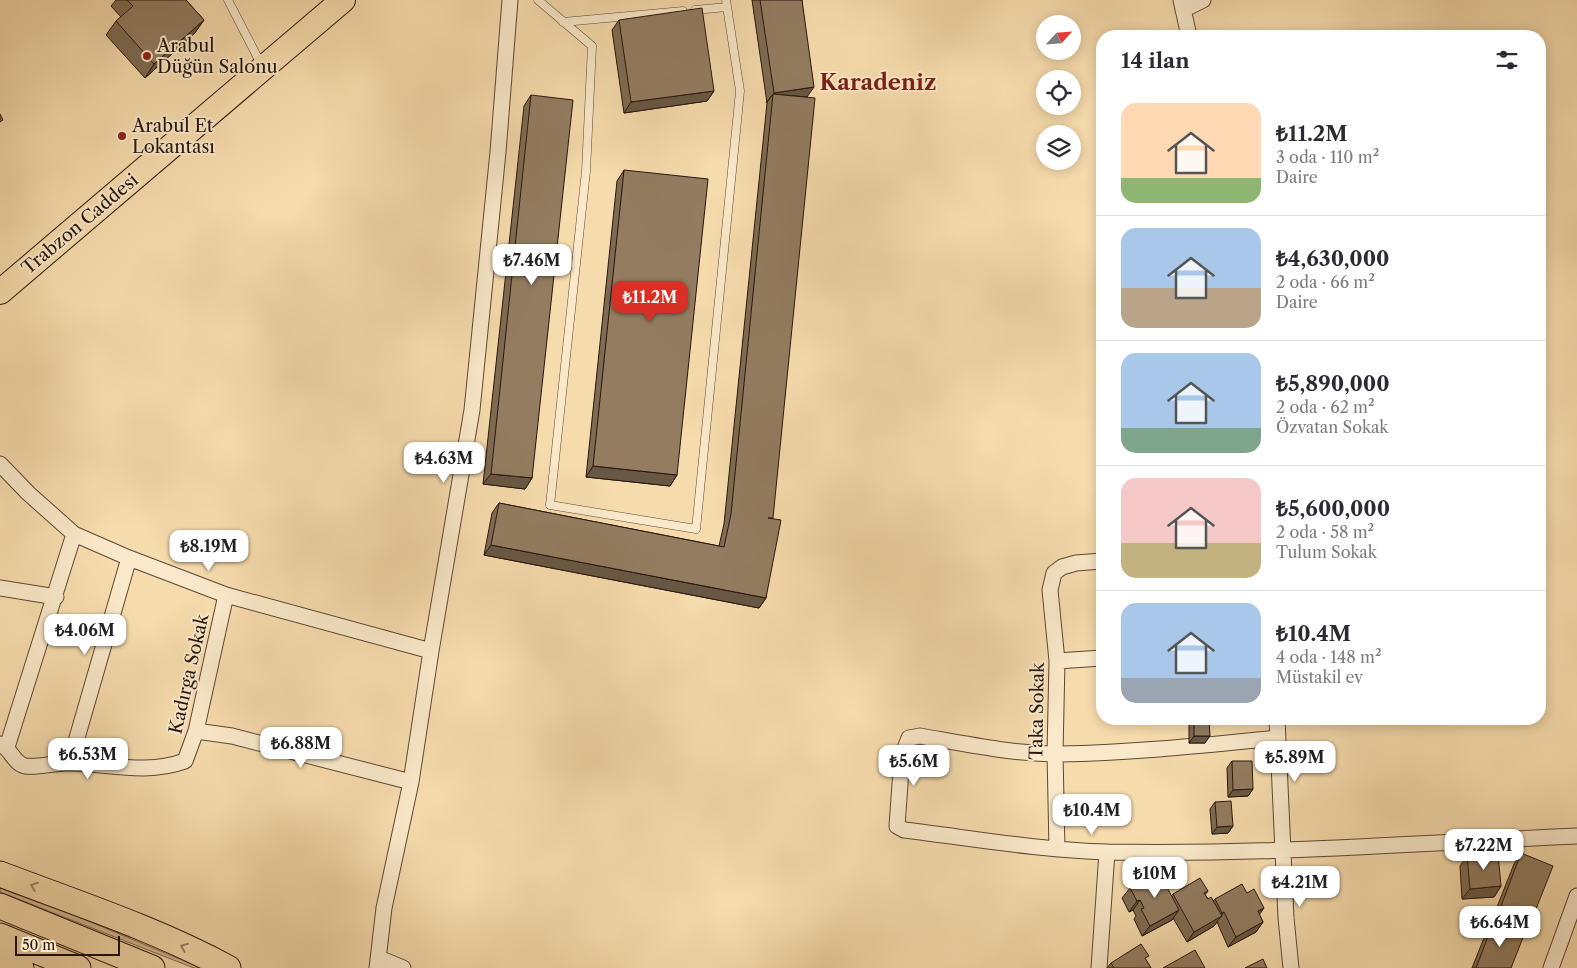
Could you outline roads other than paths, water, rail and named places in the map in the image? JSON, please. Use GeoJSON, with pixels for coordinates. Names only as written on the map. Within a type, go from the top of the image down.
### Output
{"type":"FeatureCollection","features":[{"type":"Feature","properties":{"kind":"highway"},"geometry":{"type":"LineString","coordinates":[[0,874],[135,926],[204,955],[228,968]]}},
{"type":"Feature","properties":{"kind":"highway"},"geometry":{"type":"LineString","coordinates":[[0,906],[152,968]]}},
{"type":"Feature","properties":{"kind":"highway"},"geometry":{"type":"LineString","coordinates":[[0,936],[78,968]]}},
{"type":"Feature","properties":{"kind":"highway"},"geometry":{"type":"LineString","coordinates":[[0,960],[21,968]]}},
{"type":"Feature","properties":{"kind":"main road","name":"Trabzon Caddesi"},"geometry":{"type":"LineString","coordinates":[[0,292],[264,70],[343,0]]}},
{"type":"Feature","properties":{"kind":"street"},"geometry":{"type":"LineString","coordinates":[[403,968],[378,963],[384,908],[411,782],[430,651],[472,410],[498,152],[510,0]]}},
{"type":"Feature","properties":{"kind":"street"},"geometry":{"type":"LineString","coordinates":[[1188,30],[1182,5],[1203,0]]}},
{"type":"Feature","properties":{"kind":"street"},"geometry":{"type":"LineString","coordinates":[[0,464],[28,493],[74,534],[226,595],[430,651]]}},
{"type":"Feature","properties":{"kind":"street"},"geometry":{"type":"LineString","coordinates":[[74,534],[56,598],[4,746],[14,759],[24,766],[70,762],[130,558]]}},
{"type":"Feature","properties":{"kind":"street","name":"Taka Sokak"},"geometry":{"type":"LineString","coordinates":[[1057,849],[1055,753],[1057,661],[1050,590],[1054,573],[1062,567],[1076,563],[1096,561]]}},
{"type":"Feature","properties":{"kind":"street"},"geometry":{"type":"LineString","coordinates":[[0,588],[56,598]]}},
{"type":"Feature","properties":{"kind":"street","name":"Kadırga Sokak"},"geometry":{"type":"LineString","coordinates":[[70,762],[142,769],[165,768],[185,761],[196,731],[226,595]]}},
{"type":"Feature","properties":{"kind":"street"},"geometry":{"type":"LineString","coordinates":[[1057,661],[1096,658]]}},
{"type":"Feature","properties":{"kind":"street"},"geometry":{"type":"LineString","coordinates":[[1277,725],[1286,918],[1291,968]]}},
{"type":"Feature","properties":{"kind":"street"},"geometry":{"type":"LineString","coordinates":[[196,731],[232,736],[411,782]]}},
{"type":"Feature","properties":{"kind":"street"},"geometry":{"type":"LineString","coordinates":[[1278,738],[1163,749],[1055,753],[1002,750],[920,736],[909,738],[902,756],[897,826],[904,830],[1057,849],[1107,852],[1283,849],[1577,836]]}},
{"type":"Feature","properties":{"kind":"street"},"geometry":{"type":"LineString","coordinates":[[1099,968],[1107,852]]}},
{"type":"Feature","properties":{"kind":"street"},"geometry":{"type":"LineString","coordinates":[[1551,968],[1576,901]]}},
{"type":"Feature","properties":{"kind":"lane"},"geometry":{"type":"LineString","coordinates":[[228,0],[264,70]]}},
{"type":"Feature","properties":{"kind":"lane"},"geometry":{"type":"LineString","coordinates":[[538,0],[563,22],[592,46],[586,170],[550,505],[696,529],[740,91],[726,4],[563,22]]}},
{"type":"Feature","properties":{"kind":"place","name":"Arabul Düğün Salonu"},"geometry":{"type":"Point","coordinates":[147,56]}},
{"type":"Feature","properties":{"kind":"place","name":"Arabul Et Lokantası"},"geometry":{"type":"Point","coordinates":[122,136]}},
{"type":"Feature","properties":{"kind":"district","name":"Karadeniz"},"geometry":{"type":"Point","coordinates":[878,82]}}]}
